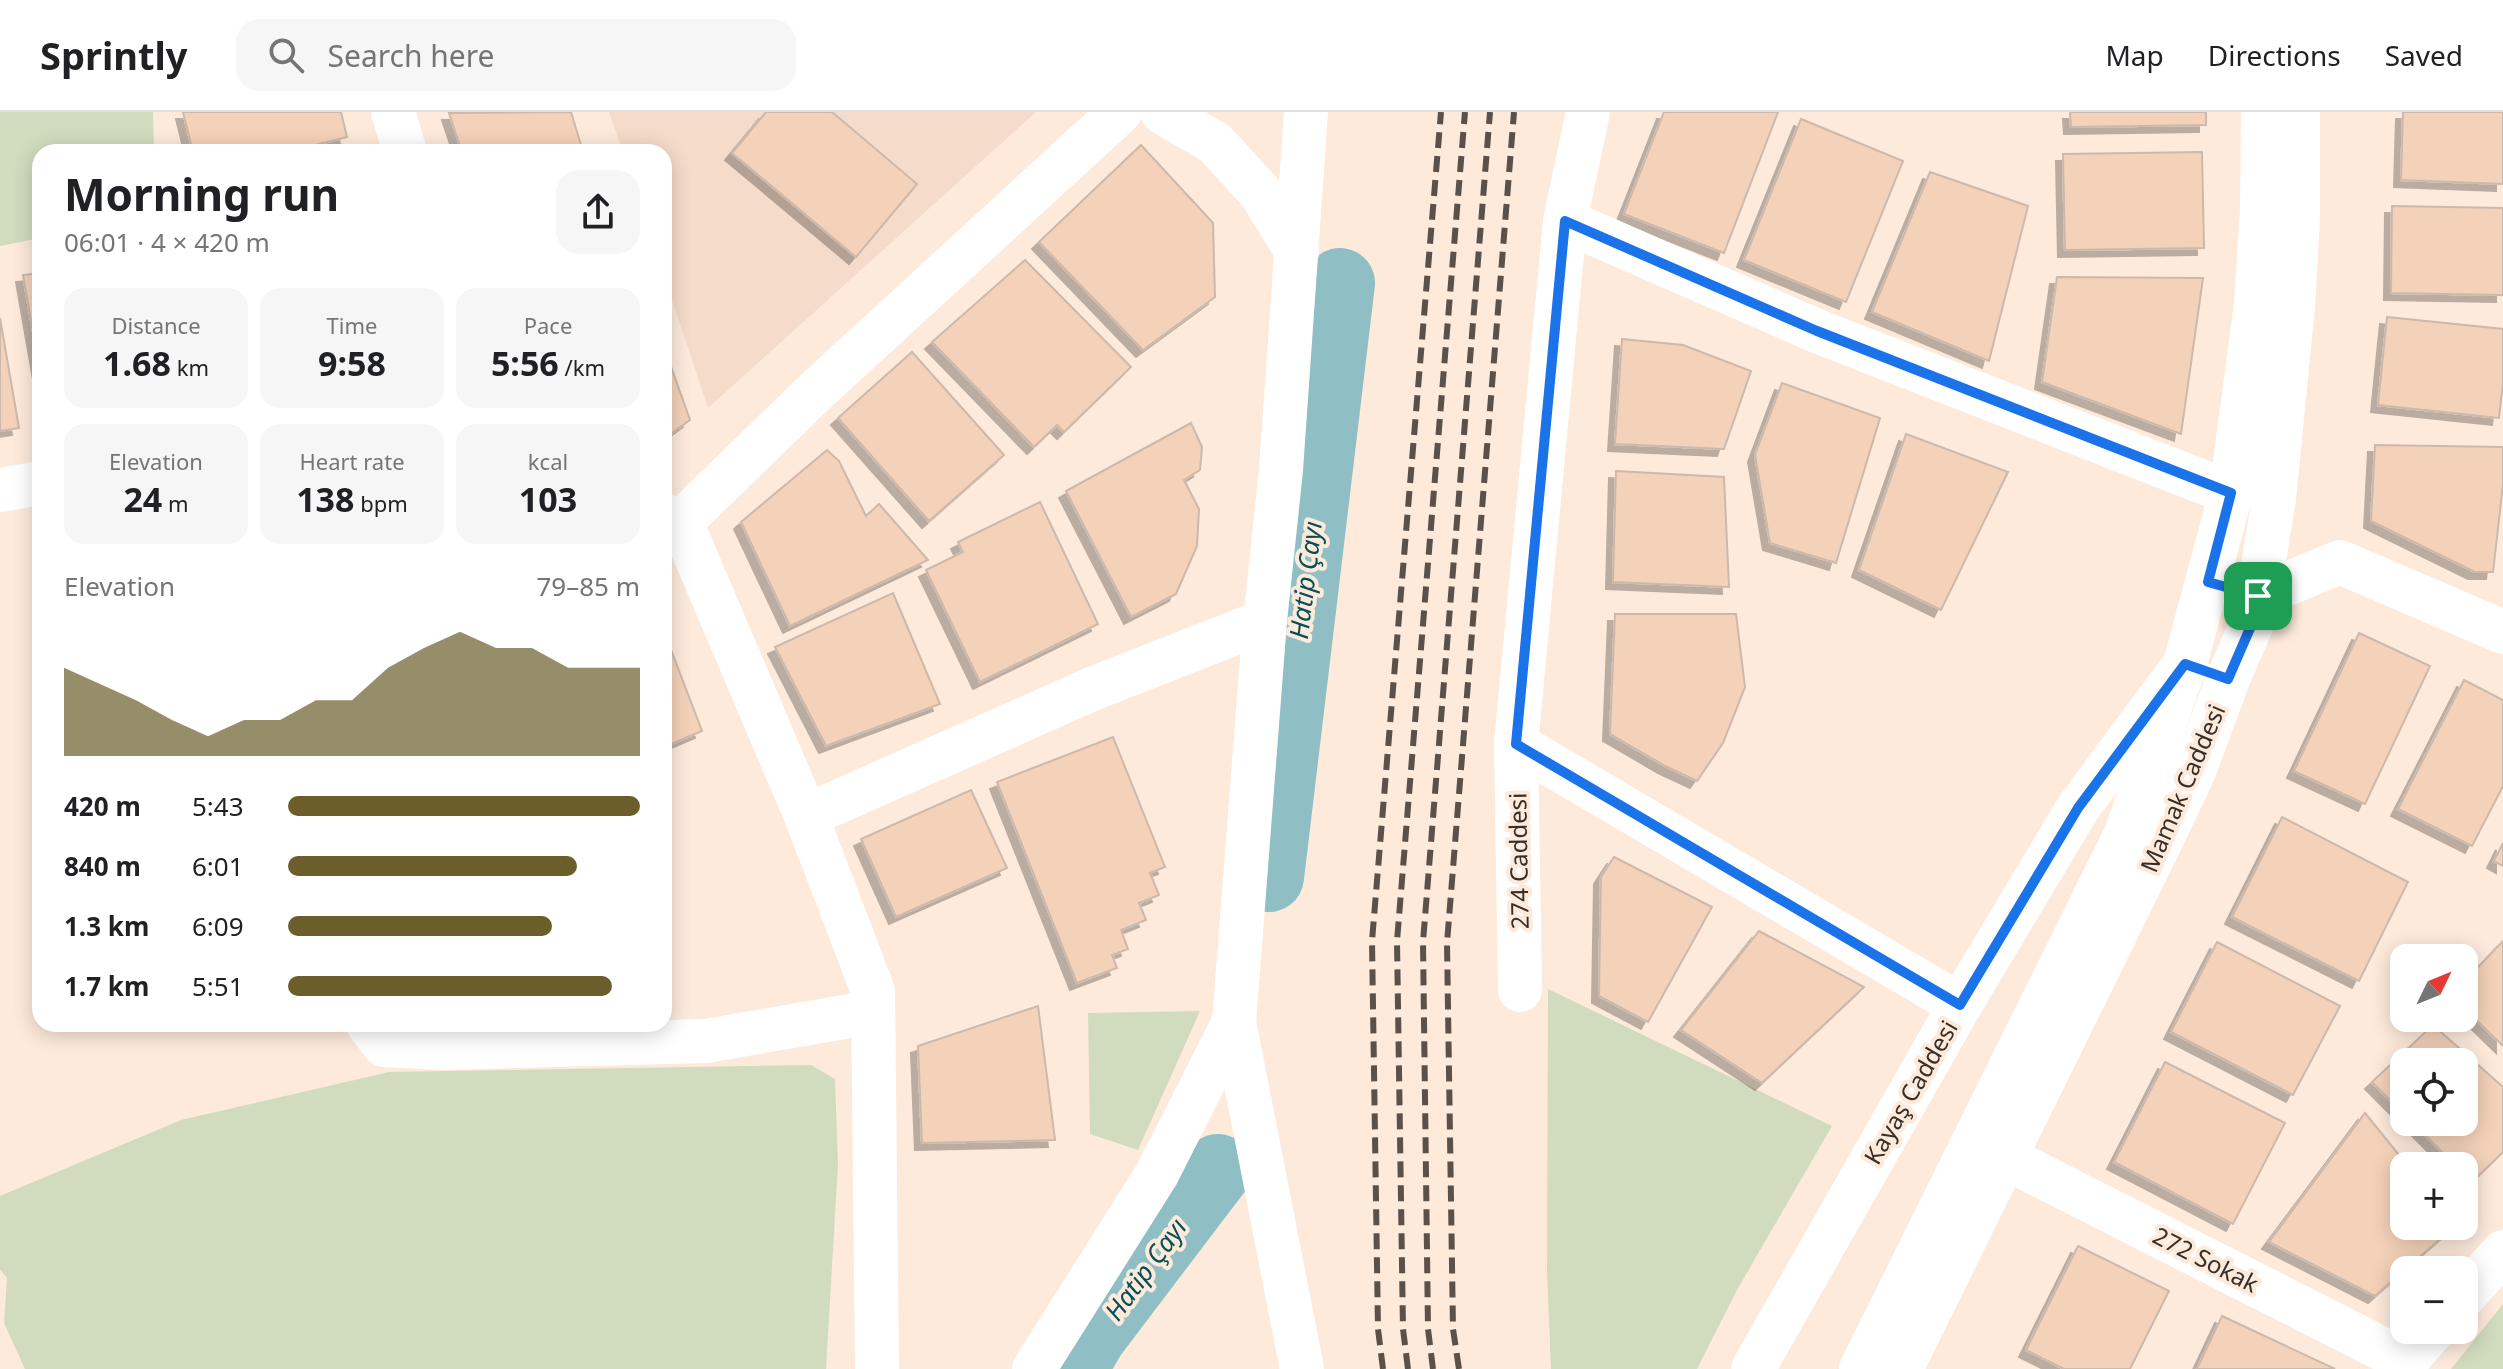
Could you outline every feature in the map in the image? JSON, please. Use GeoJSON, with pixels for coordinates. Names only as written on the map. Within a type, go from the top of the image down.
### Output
{"type":"FeatureCollection","features":[{"type":"Feature","properties":{"kind":"street"},"geometry":{"type":"LineString","coordinates":[[393,112],[403,144]]}},
{"type":"Feature","properties":{"kind":"street"},"geometry":{"type":"LineString","coordinates":[[877,1369],[873,991],[806,816],[672,518],[817,390],[1120,112]]}},
{"type":"Feature","properties":{"kind":"street"},"geometry":{"type":"LineString","coordinates":[[1162,112],[1215,143],[1260,192],[1297,252]]}},
{"type":"Feature","properties":{"kind":"street"},"geometry":{"type":"LineString","coordinates":[[1302,1369],[1234,1022],[1265,621],[1281,470],[1306,112]]}},
{"type":"Feature","properties":{"kind":"street","name":"274 Caddesi"},"geometry":{"type":"LineString","coordinates":[[1520,990],[1516,744],[1565,221],[1588,112]]}},
{"type":"Feature","properties":{"kind":"street","name":"Mamak Caddesi"},"geometry":{"type":"LineString","coordinates":[[1861,1369],[2126,834],[2185,664],[2231,493],[2256,304],[2262,211],[2263,112]]}},
{"type":"Feature","properties":{"kind":"street","name":"Mamak Caddesi"},"geometry":{"type":"LineString","coordinates":[[1901,1369],[2188,784],[2251,626],[2274,499],[2293,306],[2298,217],[2298,112]]}},
{"type":"Feature","properties":{"kind":"street"},"geometry":{"type":"LineString","coordinates":[[1565,221],[1817,331],[2231,493]]}},
{"type":"Feature","properties":{"kind":"street"},"geometry":{"type":"LineString","coordinates":[[0,490],[32,484]]}},
{"type":"Feature","properties":{"kind":"street"},"geometry":{"type":"LineString","coordinates":[[2208,582],[2258,596],[2340,562],[2503,632]]}},
{"type":"Feature","properties":{"kind":"street"},"geometry":{"type":"LineString","coordinates":[[806,816],[1092,689],[1265,621]]}},
{"type":"Feature","properties":{"kind":"street"},"geometry":{"type":"LineString","coordinates":[[2185,664],[2228,679]]}},
{"type":"Feature","properties":{"kind":"street","name":"Kayaş Caddesi"},"geometry":{"type":"LineString","coordinates":[[1753,1369],[1960,1005],[2078,808],[2185,664]]}},
{"type":"Feature","properties":{"kind":"street"},"geometry":{"type":"LineString","coordinates":[[1516,744],[1960,1005]]}},
{"type":"Feature","properties":{"kind":"street"},"geometry":{"type":"LineString","coordinates":[[374,1032],[384,1045],[442,1048],[706,1041],[873,1012]]}},
{"type":"Feature","properties":{"kind":"street"},"geometry":{"type":"LineString","coordinates":[[1034,1369],[1157,1174],[1234,1022]]}},
{"type":"Feature","properties":{"kind":"street","name":"272 Sokak"},"geometry":{"type":"LineString","coordinates":[[2006,1158],[2414,1353]]}},
{"type":"Feature","properties":{"kind":"street"},"geometry":{"type":"LineString","coordinates":[[2478,1280],[2503,1252]]}},
{"type":"Feature","properties":{"kind":"shaded area"},"geometry":{"type":"Polygon","coordinates":[[[609,112],[1036,112],[708,408],[672,300],[672,144],[620,144],[609,112]]]}},
{"type":"Feature","properties":{"kind":"green space"},"geometry":{"type":"Polygon","coordinates":[[[0,112],[153,112],[154,144],[32,144],[32,240],[0,246],[0,112]]]}},
{"type":"Feature","properties":{"kind":"green space"},"geometry":{"type":"Polygon","coordinates":[[[1548,989],[1832,1126],[1737,1290],[1697,1369],[1551,1369],[1547,1271],[1548,989]]]}},
{"type":"Feature","properties":{"kind":"green space"},"geometry":{"type":"Polygon","coordinates":[[[1200,1011],[1138,1150],[1090,1134],[1088,1013],[1200,1011]]]}},
{"type":"Feature","properties":{"kind":"green space"},"geometry":{"type":"Polygon","coordinates":[[[811,1065],[835,1079],[838,1164],[826,1369],[25,1369],[4,1323],[7,1278],[0,1269],[0,1196],[181,1120],[389,1072],[811,1065]]]}},
{"type":"Feature","properties":{"kind":"green space"},"geometry":{"type":"Polygon","coordinates":[[[2503,1304],[2503,1369],[2451,1369],[2471,1344],[2478,1344],[2478,1335],[2503,1304]]]}},
{"type":"Feature","properties":{"kind":"building"},"geometry":{"type":"Polygon","coordinates":[[[183,112],[341,112],[347,137],[319,144],[191,144],[183,112]]]}},
{"type":"Feature","properties":{"kind":"building"},"geometry":{"type":"Polygon","coordinates":[[[571,112],[581,144],[459,144],[449,113],[571,112]]]}},
{"type":"Feature","properties":{"kind":"building"},"geometry":{"type":"Polygon","coordinates":[[[766,112],[832,112],[917,184],[856,257],[732,153],[766,112]]]}},
{"type":"Feature","properties":{"kind":"building"},"geometry":{"type":"Polygon","coordinates":[[[1664,112],[1778,112],[1724,253],[1624,214],[1664,112]]]}},
{"type":"Feature","properties":{"kind":"building"},"geometry":{"type":"Polygon","coordinates":[[[2070,112],[2206,112],[2206,125],[2071,127],[2070,112]]]}},
{"type":"Feature","properties":{"kind":"building"},"geometry":{"type":"Polygon","coordinates":[[[2403,112],[2503,112],[2503,184],[2401,180],[2403,112]]]}},
{"type":"Feature","properties":{"kind":"building"},"geometry":{"type":"Polygon","coordinates":[[[1801,119],[1903,161],[1846,302],[1744,260],[1801,119]]]}},
{"type":"Feature","properties":{"kind":"building"},"geometry":{"type":"Polygon","coordinates":[[[1141,145],[1213,223],[1215,297],[1143,350],[1039,242],[1141,145]]]}},
{"type":"Feature","properties":{"kind":"building"},"geometry":{"type":"Polygon","coordinates":[[[2202,152],[2204,248],[2065,250],[2063,154],[2202,152]]]}},
{"type":"Feature","properties":{"kind":"building"},"geometry":{"type":"Polygon","coordinates":[[[1930,172],[2028,206],[1989,361],[1872,312],[1930,172]]]}},
{"type":"Feature","properties":{"kind":"building"},"geometry":{"type":"Polygon","coordinates":[[[2392,206],[2503,208],[2503,295],[2391,293],[2392,206]]]}},
{"type":"Feature","properties":{"kind":"building"},"geometry":{"type":"Polygon","coordinates":[[[1025,260],[1131,367],[1064,432],[1057,425],[1034,447],[932,342],[1025,260]]]}},
{"type":"Feature","properties":{"kind":"building"},"geometry":{"type":"Polygon","coordinates":[[[32,274],[32,326],[23,275],[32,274]]]}},
{"type":"Feature","properties":{"kind":"building"},"geometry":{"type":"Polygon","coordinates":[[[2057,277],[2203,278],[2181,434],[2042,382],[2057,277]]]}},
{"type":"Feature","properties":{"kind":"building"},"geometry":{"type":"Polygon","coordinates":[[[2387,317],[2503,329],[2499,418],[2378,405],[2387,317]]]}},
{"type":"Feature","properties":{"kind":"building"},"geometry":{"type":"Polygon","coordinates":[[[0,318],[19,428],[0,431],[0,318]]]}},
{"type":"Feature","properties":{"kind":"building"},"geometry":{"type":"Polygon","coordinates":[[[1622,339],[1683,345],[1751,371],[1724,449],[1615,444],[1622,339]]]}},
{"type":"Feature","properties":{"kind":"building"},"geometry":{"type":"Polygon","coordinates":[[[912,352],[1004,455],[929,521],[838,418],[912,352]]]}},
{"type":"Feature","properties":{"kind":"building"},"geometry":{"type":"Polygon","coordinates":[[[672,369],[690,420],[672,433],[672,369]]]}},
{"type":"Feature","properties":{"kind":"building"},"geometry":{"type":"Polygon","coordinates":[[[1782,383],[1880,418],[1836,563],[1770,543],[1755,455],[1782,383]]]}},
{"type":"Feature","properties":{"kind":"building"},"geometry":{"type":"Polygon","coordinates":[[[1191,423],[1202,447],[1200,470],[1184,480],[1199,509],[1197,546],[1176,594],[1131,617],[1066,491],[1191,423]]]}},
{"type":"Feature","properties":{"kind":"building"},"geometry":{"type":"Polygon","coordinates":[[[1906,434],[2008,472],[1941,610],[1859,570],[1906,434]]]}},
{"type":"Feature","properties":{"kind":"building"},"geometry":{"type":"Polygon","coordinates":[[[2375,445],[2503,447],[2503,484],[2493,572],[2475,572],[2371,521],[2375,445]]]}},
{"type":"Feature","properties":{"kind":"building"},"geometry":{"type":"Polygon","coordinates":[[[827,450],[839,461],[866,516],[879,504],[928,560],[790,626],[741,522],[827,450]]]}},
{"type":"Feature","properties":{"kind":"building"},"geometry":{"type":"Polygon","coordinates":[[[1616,471],[1724,477],[1729,587],[1613,582],[1616,471]]]}},
{"type":"Feature","properties":{"kind":"building"},"geometry":{"type":"Polygon","coordinates":[[[1040,502],[1098,624],[980,682],[926,570],[963,552],[958,542],[1040,502]]]}},
{"type":"Feature","properties":{"kind":"building"},"geometry":{"type":"Polygon","coordinates":[[[893,593],[940,704],[826,746],[775,647],[893,593]]]}},
{"type":"Feature","properties":{"kind":"building"},"geometry":{"type":"Polygon","coordinates":[[[1615,614],[1736,614],[1745,687],[1723,743],[1697,781],[1610,734],[1615,614]]]}},
{"type":"Feature","properties":{"kind":"building"},"geometry":{"type":"Polygon","coordinates":[[[2359,633],[2430,666],[2365,804],[2294,771],[2359,633]]]}},
{"type":"Feature","properties":{"kind":"building"},"geometry":{"type":"Polygon","coordinates":[[[672,652],[702,731],[672,744],[672,652]]]}},
{"type":"Feature","properties":{"kind":"building"},"geometry":{"type":"Polygon","coordinates":[[[2464,680],[2503,700],[2503,786],[2472,846],[2398,809],[2464,680]]]}},
{"type":"Feature","properties":{"kind":"building"},"geometry":{"type":"Polygon","coordinates":[[[1113,737],[1165,867],[1150,873],[1159,895],[1139,903],[1146,920],[1121,930],[1128,949],[1112,955],[1117,968],[1077,983],[997,782],[1113,737]]]}},
{"type":"Feature","properties":{"kind":"building"},"geometry":{"type":"Polygon","coordinates":[[[971,790],[1007,868],[896,917],[861,839],[971,790]]]}},
{"type":"Feature","properties":{"kind":"building"},"geometry":{"type":"Polygon","coordinates":[[[2282,817],[2408,882],[2359,981],[2232,917],[2282,817]]]}},
{"type":"Feature","properties":{"kind":"building"},"geometry":{"type":"Polygon","coordinates":[[[2503,843],[2503,866],[2494,861],[2503,843]]]}},
{"type":"Feature","properties":{"kind":"building"},"geometry":{"type":"Polygon","coordinates":[[[1614,857],[1712,907],[1648,1022],[1599,996],[1601,877],[1614,857]]]}},
{"type":"Feature","properties":{"kind":"building"},"geometry":{"type":"Polygon","coordinates":[[[1759,931],[1864,987],[1762,1083],[1681,1030],[1759,931]]]}},
{"type":"Feature","properties":{"kind":"building"},"geometry":{"type":"Polygon","coordinates":[[[2503,941],[2503,1046],[2478,1022],[2478,967],[2503,941]]]}},
{"type":"Feature","properties":{"kind":"building"},"geometry":{"type":"Polygon","coordinates":[[[2217,942],[2340,1006],[2293,1095],[2171,1032],[2217,942]]]}},
{"type":"Feature","properties":{"kind":"building"},"geometry":{"type":"Polygon","coordinates":[[[1038,1006],[1055,1140],[922,1143],[918,1046],[1038,1006]]]}},
{"type":"Feature","properties":{"kind":"building"},"geometry":{"type":"Polygon","coordinates":[[[2426,1032],[2441,1032],[2459,1048],[2408,1048],[2426,1032]]]}},
{"type":"Feature","properties":{"kind":"building"},"geometry":{"type":"Polygon","coordinates":[[[2165,1062],[2285,1123],[2233,1224],[2114,1162],[2165,1062]]]}},
{"type":"Feature","properties":{"kind":"building"},"geometry":{"type":"Polygon","coordinates":[[[2390,1065],[2390,1100],[2372,1082],[2390,1065]]]}},
{"type":"Feature","properties":{"kind":"building"},"geometry":{"type":"Polygon","coordinates":[[[2478,1065],[2503,1087],[2503,1152],[2478,1176],[2478,1152],[2442,1152],[2426,1136],[2478,1136],[2478,1065]]]}},
{"type":"Feature","properties":{"kind":"building"},"geometry":{"type":"Polygon","coordinates":[[[2365,1113],[2397,1152],[2390,1152],[2390,1240],[2439,1240],[2421,1256],[2390,1256],[2390,1283],[2375,1296],[2269,1242],[2365,1113]]]}},
{"type":"Feature","properties":{"kind":"building"},"geometry":{"type":"Polygon","coordinates":[[[2078,1246],[2169,1291],[2130,1369],[2064,1369],[2026,1350],[2078,1246]]]}},
{"type":"Feature","properties":{"kind":"building"},"geometry":{"type":"Polygon","coordinates":[[[2222,1316],[2335,1369],[2197,1369],[2222,1316]]]}},
{"type":"Feature","properties":{"kind":"waterway","name":"Hatip Çayı"},"geometry":{"type":"LineString","coordinates":[[1269,877],[1340,283]]}},
{"type":"Feature","properties":{"kind":"waterway","name":"Hatip Çayı"},"geometry":{"type":"LineString","coordinates":[[1072,1369],[1092,1335],[1218,1169]]}},
{"type":"Feature","properties":{"kind":"railway"},"geometry":{"type":"LineString","coordinates":[[1383,1369],[1378,1329],[1372,941],[1441,112]]}},
{"type":"Feature","properties":{"kind":"railway"},"geometry":{"type":"LineString","coordinates":[[1408,1369],[1403,1329],[1397,941],[1465,112]]}},
{"type":"Feature","properties":{"kind":"railway"},"geometry":{"type":"LineString","coordinates":[[1433,1369],[1428,1329],[1423,942],[1490,112]]}},
{"type":"Feature","properties":{"kind":"railway"},"geometry":{"type":"LineString","coordinates":[[1459,1369],[1453,1329],[1447,943],[1514,112]]}},
{"type":"Feature","properties":{"kind":"route"},"geometry":{"type":"LineString","coordinates":[[1565,221],[1817,331],[2231,493],[2208,582],[2258,596],[2251,626],[2228,679],[2185,664],[2078,808],[1960,1005],[1516,744],[1565,221]]}}]}
